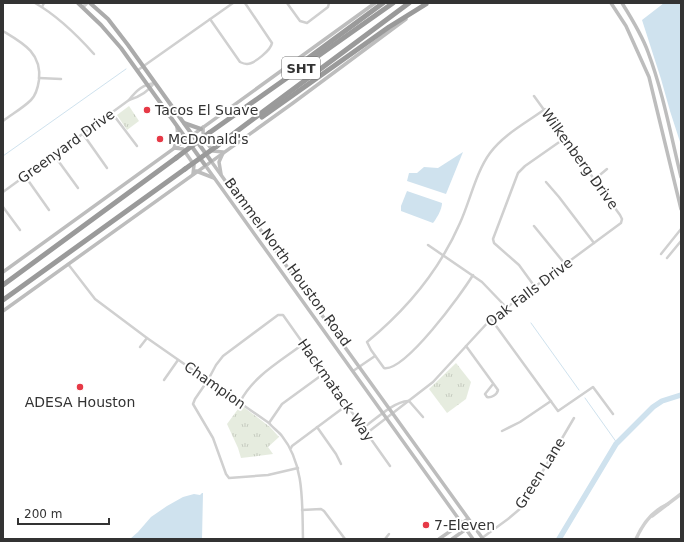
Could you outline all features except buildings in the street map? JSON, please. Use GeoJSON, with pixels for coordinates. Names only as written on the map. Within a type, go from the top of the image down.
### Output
{"type":"FeatureCollection","features":[{"type":"Feature","properties":{"kind":"highway"},"geometry":{"type":"LineString","coordinates":[[250,104],[291,71],[383,3]]}},
{"type":"Feature","properties":{"kind":"highway","name":"SHT"},"geometry":{"type":"LineString","coordinates":[[3,284],[209,133],[393,3]]}},
{"type":"Feature","properties":{"kind":"highway","name":"SHT"},"geometry":{"type":"LineString","coordinates":[[3,300],[186,169],[409,3]]}},
{"type":"Feature","properties":{"kind":"highway"},"geometry":{"type":"LineString","coordinates":[[229,137],[276,108],[389,27],[427,4]]}},
{"type":"Feature","properties":{"kind":"main road","name":"Bammel North Houston Road"},"geometry":{"type":"LineString","coordinates":[[78,3],[111,36],[138,70],[177,127],[473,539]]}},
{"type":"Feature","properties":{"kind":"main road","name":"Bammel North Houston Road"},"geometry":{"type":"LineString","coordinates":[[90,3],[108,19],[143,66],[482,538]]}},
{"type":"Feature","properties":{"kind":"main road"},"geometry":{"type":"LineString","coordinates":[[3,272],[375,3]]}},
{"type":"Feature","properties":{"kind":"main road"},"geometry":{"type":"LineString","coordinates":[[611,3],[626,26],[640,54],[649,77],[681,209]]}},
{"type":"Feature","properties":{"kind":"main road"},"geometry":{"type":"LineString","coordinates":[[622,3],[634,22],[648,50],[656,75],[681,177]]}},
{"type":"Feature","properties":{"kind":"main road"},"geometry":{"type":"LineString","coordinates":[[3,310],[293,103],[427,4]]}},
{"type":"Feature","properties":{"kind":"main road"},"geometry":{"type":"LineString","coordinates":[[626,26],[634,22]]}},
{"type":"Feature","properties":{"kind":"main road"},"geometry":{"type":"LineString","coordinates":[[649,77],[656,75]]}},
{"type":"Feature","properties":{"kind":"main road"},"geometry":{"type":"LineString","coordinates":[[183,123],[202,128]]}},
{"type":"Feature","properties":{"kind":"main road"},"geometry":{"type":"LineString","coordinates":[[174,148],[178,137],[177,127]]}},
{"type":"Feature","properties":{"kind":"main road"},"geometry":{"type":"LineString","coordinates":[[202,128],[204,139],[213,151],[224,152]]}},
{"type":"Feature","properties":{"kind":"main road"},"geometry":{"type":"LineString","coordinates":[[664,137],[671,136]]}},
{"type":"Feature","properties":{"kind":"main road"},"geometry":{"type":"LineString","coordinates":[[174,148],[183,150],[194,165],[195,172]]}},
{"type":"Feature","properties":{"kind":"main road"},"geometry":{"type":"LineString","coordinates":[[221,175],[219,162],[224,152]]}},
{"type":"Feature","properties":{"kind":"main road"},"geometry":{"type":"LineString","coordinates":[[195,172],[214,178]]}},
{"type":"Feature","properties":{"kind":"main road"},"geometry":{"type":"LineString","coordinates":[[266,251],[272,247]]}},
{"type":"Feature","properties":{"kind":"main road"},"geometry":{"type":"LineString","coordinates":[[302,299],[308,296]]}},
{"type":"Feature","properties":{"kind":"main road"},"geometry":{"type":"LineString","coordinates":[[426,473],[431,469]]}},
{"type":"Feature","properties":{"kind":"main road"},"geometry":{"type":"LineString","coordinates":[[439,539],[468,519]]}},
{"type":"Feature","properties":{"kind":"main road"},"geometry":{"type":"LineString","coordinates":[[452,539],[472,525]]}},
{"type":"Feature","properties":{"kind":"street"},"geometry":{"type":"LineString","coordinates":[[35,3],[76,34],[94,54]]}},
{"type":"Feature","properties":{"kind":"street"},"geometry":{"type":"LineString","coordinates":[[42,7],[44,3]]}},
{"type":"Feature","properties":{"kind":"street"},"geometry":{"type":"LineString","coordinates":[[83,7],[86,3]]}},
{"type":"Feature","properties":{"kind":"street"},"geometry":{"type":"LineString","coordinates":[[138,70],[234,3]]}},
{"type":"Feature","properties":{"kind":"street"},"geometry":{"type":"LineString","coordinates":[[210,19],[236,58],[245,64],[250,63],[269,51],[272,43],[245,3]]}},
{"type":"Feature","properties":{"kind":"street"},"geometry":{"type":"LineString","coordinates":[[287,3],[302,22],[309,22],[329,4]]}},
{"type":"Feature","properties":{"kind":"street"},"geometry":{"type":"LineString","coordinates":[[3,31],[22,43],[36,58],[39,78],[33,98],[3,121]]}},
{"type":"Feature","properties":{"kind":"street"},"geometry":{"type":"LineString","coordinates":[[39,78],[61,79]]}},
{"type":"Feature","properties":{"kind":"street"},"geometry":{"type":"LineString","coordinates":[[147,84],[155,83]]}},
{"type":"Feature","properties":{"kind":"street","name":"Greenyard Drive"},"geometry":{"type":"LineString","coordinates":[[129,100],[138,97],[155,83]]}},
{"type":"Feature","properties":{"kind":"street","name":"Greenyard Drive"},"geometry":{"type":"LineString","coordinates":[[3,192],[112,113],[147,84]]}},
{"type":"Feature","properties":{"kind":"street","name":"Wilkenberg Drive"},"geometry":{"type":"LineString","coordinates":[[534,96],[545,109],[620,215],[622,219],[621,223]]}},
{"type":"Feature","properties":{"kind":"street"},"geometry":{"type":"LineString","coordinates":[[473,275],[453,304],[406,357],[388,369],[384,368],[367,342],[388,325],[430,276],[444,255],[462,219],[488,156],[496,145],[545,109]]}},
{"type":"Feature","properties":{"kind":"street"},"geometry":{"type":"LineString","coordinates":[[112,113],[137,146]]}},
{"type":"Feature","properties":{"kind":"street"},"geometry":{"type":"LineString","coordinates":[[83,134],[107,168]]}},
{"type":"Feature","properties":{"kind":"street"},"geometry":{"type":"LineString","coordinates":[[535,287],[519,265],[494,243],[493,239],[515,179],[520,171],[565,138]]}},
{"type":"Feature","properties":{"kind":"street"},"geometry":{"type":"LineString","coordinates":[[54,155],[78,188]]}},
{"type":"Feature","properties":{"kind":"street"},"geometry":{"type":"LineString","coordinates":[[594,179],[607,169]]}},
{"type":"Feature","properties":{"kind":"street"},"geometry":{"type":"LineString","coordinates":[[25,176],[49,210]]}},
{"type":"Feature","properties":{"kind":"street"},"geometry":{"type":"LineString","coordinates":[[546,182],[560,197],[594,243]]}},
{"type":"Feature","properties":{"kind":"street"},"geometry":{"type":"LineString","coordinates":[[3,207],[20,230]]}},
{"type":"Feature","properties":{"kind":"street","name":"Oak Falls Drive"},"geometry":{"type":"LineString","coordinates":[[367,433],[409,402],[442,374],[491,319],[621,223]]}},
{"type":"Feature","properties":{"kind":"street"},"geometry":{"type":"LineString","coordinates":[[534,226],[565,264]]}},
{"type":"Feature","properties":{"kind":"street"},"geometry":{"type":"LineString","coordinates":[[661,254],[681,229]]}},
{"type":"Feature","properties":{"kind":"street"},"geometry":{"type":"LineString","coordinates":[[667,258],[681,241]]}},
{"type":"Feature","properties":{"kind":"street"},"geometry":{"type":"LineString","coordinates":[[428,245],[490,288],[506,307]]}},
{"type":"Feature","properties":{"kind":"street","name":"Champion"},"geometry":{"type":"LineString","coordinates":[[68,264],[95,299],[147,338],[269,423],[282,436],[291,448],[298,468],[301,486],[303,539]]}},
{"type":"Feature","properties":{"kind":"street","name":"Hackmatack Way"},"geometry":{"type":"LineString","coordinates":[[208,380],[223,356],[278,314],[283,315],[390,466]]}},
{"type":"Feature","properties":{"kind":"street"},"geometry":{"type":"LineString","coordinates":[[491,319],[558,411],[593,387],[613,414]]}},
{"type":"Feature","properties":{"kind":"street"},"geometry":{"type":"LineString","coordinates":[[140,347],[147,338]]}},
{"type":"Feature","properties":{"kind":"street"},"geometry":{"type":"LineString","coordinates":[[240,402],[257,378],[304,344]]}},
{"type":"Feature","properties":{"kind":"street"},"geometry":{"type":"LineString","coordinates":[[466,346],[496,388],[498,392],[491,397],[487,397],[485,394],[493,384]]}},
{"type":"Feature","properties":{"kind":"street"},"geometry":{"type":"LineString","coordinates":[[353,371],[375,356]]}},
{"type":"Feature","properties":{"kind":"street"},"geometry":{"type":"LineString","coordinates":[[164,380],[178,360]]}},
{"type":"Feature","properties":{"kind":"street"},"geometry":{"type":"LineString","coordinates":[[269,423],[282,404],[325,374]]}},
{"type":"Feature","properties":{"kind":"street"},"geometry":{"type":"LineString","coordinates":[[208,380],[193,404],[213,438],[226,474],[230,478],[268,475],[298,468]]}},
{"type":"Feature","properties":{"kind":"street"},"geometry":{"type":"LineString","coordinates":[[502,431],[520,422],[551,401]]}},
{"type":"Feature","properties":{"kind":"street","name":"Oak Falls Drive"},"geometry":{"type":"LineString","coordinates":[[363,428],[389,409],[402,402],[409,402]]}},
{"type":"Feature","properties":{"kind":"street"},"geometry":{"type":"LineString","coordinates":[[409,402],[423,417]]}},
{"type":"Feature","properties":{"kind":"street"},"geometry":{"type":"LineString","coordinates":[[291,448],[347,405]]}},
{"type":"Feature","properties":{"kind":"street","name":"Green Lane"},"geometry":{"type":"LineString","coordinates":[[482,538],[521,508],[574,418]]}},
{"type":"Feature","properties":{"kind":"street"},"geometry":{"type":"LineString","coordinates":[[317,427],[336,454],[341,464]]}},
{"type":"Feature","properties":{"kind":"street"},"geometry":{"type":"LineString","coordinates":[[636,539],[646,521],[652,514],[659,508],[681,496]]}},
{"type":"Feature","properties":{"kind":"street"},"geometry":{"type":"LineString","coordinates":[[302,510],[321,509],[324,511],[345,539]]}},
{"type":"Feature","properties":{"kind":"street"},"geometry":{"type":"LineString","coordinates":[[385,539],[389,534]]}},
{"type":"Feature","properties":{"kind":"green space"},"geometry":{"type":"Polygon","coordinates":[[[129,106],[139,121],[127,130],[117,115],[129,106]]]}},
{"type":"Feature","properties":{"kind":"green space"},"geometry":{"type":"Polygon","coordinates":[[[456,363],[471,382],[466,399],[447,413],[429,389],[456,363]]]}},
{"type":"Feature","properties":{"kind":"green space"},"geometry":{"type":"Polygon","coordinates":[[[241,405],[270,427],[279,437],[268,447],[273,454],[241,458],[227,424],[241,405]]]}},
{"type":"Feature","properties":{"kind":"water"},"geometry":{"type":"Polygon","coordinates":[[[664,3],[681,3],[681,145],[642,20],[664,3]]]}},
{"type":"Feature","properties":{"kind":"water"},"geometry":{"type":"Polygon","coordinates":[[[463,152],[446,194],[407,181],[409,173],[417,173],[424,167],[438,168],[463,152]]]}},
{"type":"Feature","properties":{"kind":"water"},"geometry":{"type":"Polygon","coordinates":[[[407,191],[442,203],[439,213],[433,223],[401,211],[401,206],[407,191]]]}},
{"type":"Feature","properties":{"kind":"water"},"geometry":{"type":"Polygon","coordinates":[[[202,493],[202,539],[130,539],[151,517],[167,506],[183,497],[194,494],[200,495],[202,493]]]}},
{"type":"Feature","properties":{"kind":"waterway"},"geometry":{"type":"LineString","coordinates":[[3,156],[126,69]]}},
{"type":"Feature","properties":{"kind":"waterway"},"geometry":{"type":"LineString","coordinates":[[531,323],[579,390]]}},
{"type":"Feature","properties":{"kind":"waterway"},"geometry":{"type":"LineString","coordinates":[[559,539],[616,444],[653,407],[662,401],[681,395]]}},
{"type":"Feature","properties":{"kind":"waterway"},"geometry":{"type":"LineString","coordinates":[[585,398],[617,443]]}},
{"type":"Feature","properties":{"kind":"place","name":"Tacos El Suave"},"geometry":{"type":"Point","coordinates":[147,110]}},
{"type":"Feature","properties":{"kind":"place","name":"McDonald's"},"geometry":{"type":"Point","coordinates":[160,139]}},
{"type":"Feature","properties":{"kind":"place","name":"ADESA Houston"},"geometry":{"type":"Point","coordinates":[80,387]}},
{"type":"Feature","properties":{"kind":"place","name":"7-Eleven"},"geometry":{"type":"Point","coordinates":[426,525]}}]}
